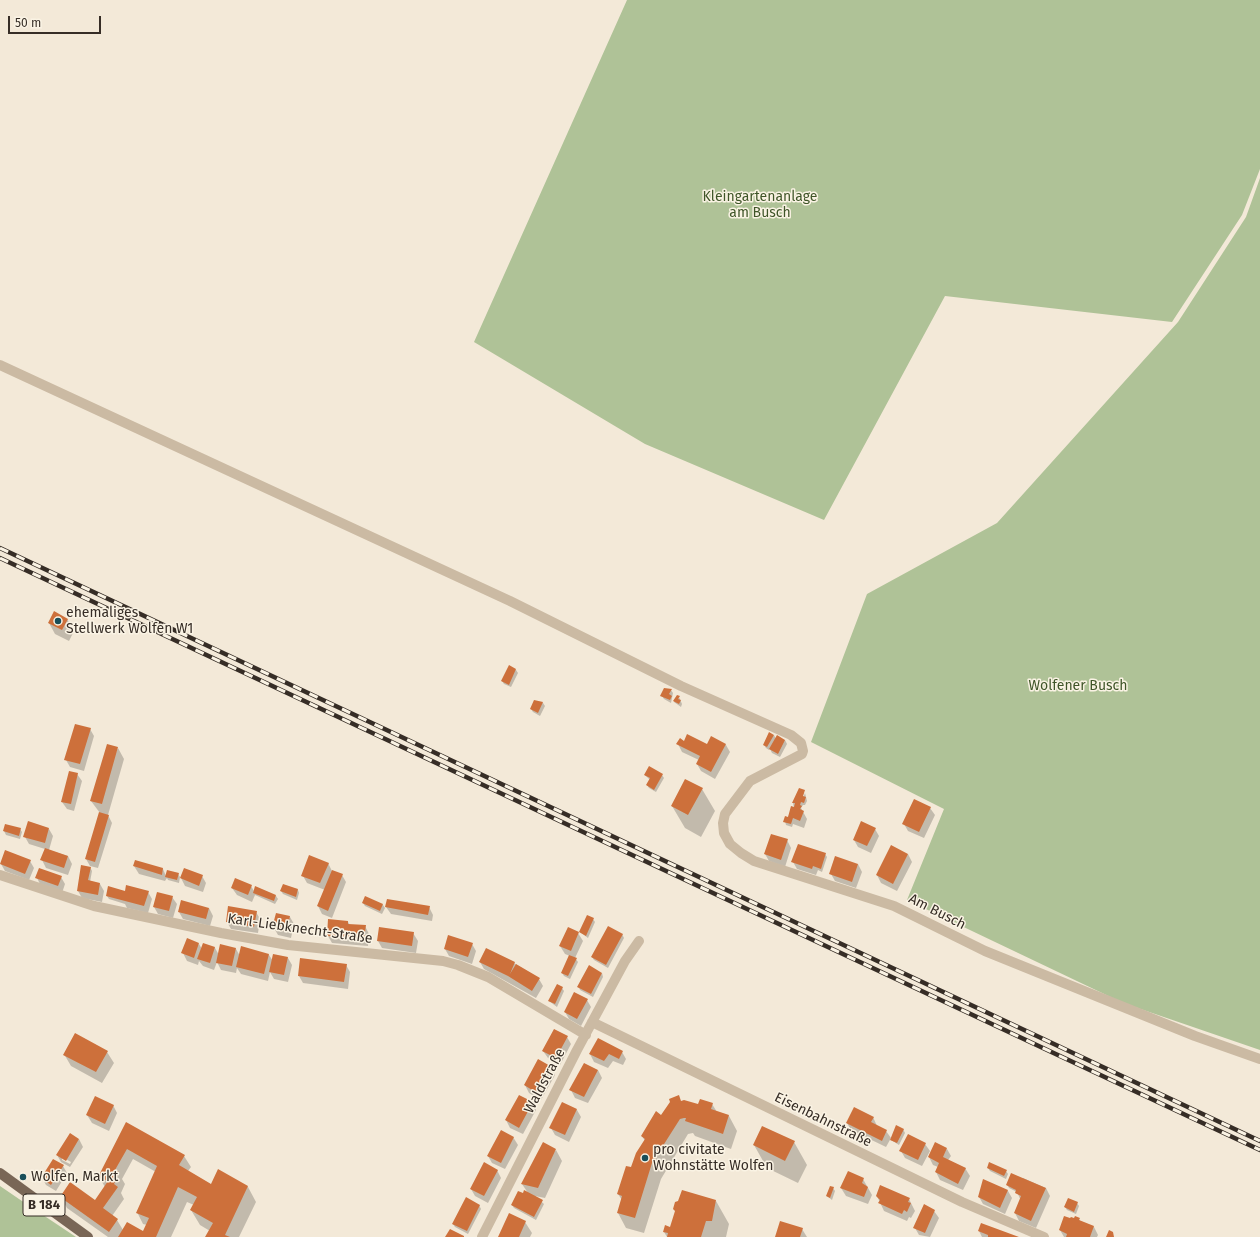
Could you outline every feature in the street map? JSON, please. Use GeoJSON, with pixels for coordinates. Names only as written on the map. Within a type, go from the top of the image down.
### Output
{"type":"FeatureCollection","features":[{"type":"Feature","properties":{"kind":"main road","name":"B 184"},"geometry":{"type":"LineString","coordinates":[[0,1173],[88,1237]]}},
{"type":"Feature","properties":{"kind":"street","name":"Am Busch"},"geometry":{"type":"LineString","coordinates":[[0,365],[510,601],[681,686],[791,735],[801,743],[803,751],[800,756],[750,781],[725,814],[722,823],[724,833],[730,844],[754,861],[894,906],[986,951],[1195,1036],[1260,1059]]}},
{"type":"Feature","properties":{"kind":"street","name":"Karl-Liebknecht-Straße"},"geometry":{"type":"LineString","coordinates":[[0,875],[94,906],[221,933],[288,945],[443,961],[458,965],[488,977],[586,1034]]}},
{"type":"Feature","properties":{"kind":"street","name":"Waldstraße"},"geometry":{"type":"LineString","coordinates":[[482,1237],[592,1022],[625,961],[639,941]]}},
{"type":"Feature","properties":{"kind":"street","name":"Eisenbahnstraße"},"geometry":{"type":"LineString","coordinates":[[592,1022],[962,1202],[1040,1236]]}},
{"type":"Feature","properties":{"kind":"green space","name":"Kleingartenanlage am Busch"},"geometry":{"type":"Polygon","coordinates":[[[627,0],[1260,0],[1260,169],[1242,215],[1172,322],[945,296],[824,520],[645,444],[474,342],[627,0]]]}},
{"type":"Feature","properties":{"kind":"green space","name":"Wolfener Busch"},"geometry":{"type":"Polygon","coordinates":[[[1260,178],[1260,1050],[1123,1003],[907,900],[944,809],[811,742],[867,594],[997,523],[1178,322],[1246,217],[1260,178]]]}},
{"type":"Feature","properties":{"kind":"green space"},"geometry":{"type":"Polygon","coordinates":[[[0,1186],[19,1199],[76,1237],[0,1237],[0,1186]]]}},
{"type":"Feature","properties":{"kind":"building","name":"ehemaliges Stellwerk Wolfen W1"},"geometry":{"type":"Polygon","coordinates":[[[54,611],[68,619],[62,630],[48,623],[54,611]]]}},
{"type":"Feature","properties":{"kind":"building"},"geometry":{"type":"Polygon","coordinates":[[[509,665],[516,669],[509,685],[501,681],[509,665]]]}},
{"type":"Feature","properties":{"kind":"building"},"geometry":{"type":"Polygon","coordinates":[[[664,688],[672,689],[669,694],[672,696],[670,700],[660,696],[664,688]]]}},
{"type":"Feature","properties":{"kind":"building"},"geometry":{"type":"Polygon","coordinates":[[[677,695],[680,696],[678,699],[681,700],[679,704],[673,701],[677,695]]]}},
{"type":"Feature","properties":{"kind":"building"},"geometry":{"type":"Polygon","coordinates":[[[534,700],[543,702],[538,713],[530,709],[534,700]]]}},
{"type":"Feature","properties":{"kind":"building"},"geometry":{"type":"Polygon","coordinates":[[[75,724],[91,728],[80,764],[64,760],[75,724]]]}},
{"type":"Feature","properties":{"kind":"building"},"geometry":{"type":"Polygon","coordinates":[[[769,732],[774,735],[767,747],[763,745],[769,732]]]}},
{"type":"Feature","properties":{"kind":"building"},"geometry":{"type":"Polygon","coordinates":[[[687,734],[707,744],[711,736],[726,744],[711,772],[696,764],[700,756],[676,744],[680,738],[684,741],[687,734]]]}},
{"type":"Feature","properties":{"kind":"building"},"geometry":{"type":"Polygon","coordinates":[[[777,735],[785,740],[778,754],[769,749],[777,735]]]}},
{"type":"Feature","properties":{"kind":"building"},"geometry":{"type":"Polygon","coordinates":[[[107,744],[118,747],[102,804],[90,801],[107,744]]]}},
{"type":"Feature","properties":{"kind":"building"},"geometry":{"type":"Polygon","coordinates":[[[649,766],[663,774],[654,790],[646,785],[650,778],[644,775],[649,766]]]}},
{"type":"Feature","properties":{"kind":"building"},"geometry":{"type":"Polygon","coordinates":[[[69,771],[78,773],[71,804],[61,802],[69,771]]]}},
{"type":"Feature","properties":{"kind":"building"},"geometry":{"type":"Polygon","coordinates":[[[685,779],[703,788],[688,815],[671,806],[685,779]]]}},
{"type":"Feature","properties":{"kind":"building"},"geometry":{"type":"Polygon","coordinates":[[[799,788],[805,790],[803,796],[806,797],[804,803],[801,802],[800,805],[802,806],[800,809],[804,811],[800,821],[793,818],[791,824],[783,822],[785,816],[788,817],[791,806],[794,807],[795,803],[792,803],[799,788]]]}},
{"type":"Feature","properties":{"kind":"building"},"geometry":{"type":"Polygon","coordinates":[[[914,799],[931,807],[919,832],[902,824],[914,799]]]}},
{"type":"Feature","properties":{"kind":"building"},"geometry":{"type":"Polygon","coordinates":[[[99,812],[109,815],[95,862],[85,859],[99,812]]]}},
{"type":"Feature","properties":{"kind":"building"},"geometry":{"type":"Polygon","coordinates":[[[28,821],[49,828],[45,843],[23,837],[28,821]]]}},
{"type":"Feature","properties":{"kind":"building"},"geometry":{"type":"Polygon","coordinates":[[[861,821],[876,828],[867,846],[853,840],[861,821]]]}},
{"type":"Feature","properties":{"kind":"building"},"geometry":{"type":"Polygon","coordinates":[[[5,824],[21,828],[19,836],[3,831],[5,824]]]}},
{"type":"Feature","properties":{"kind":"building"},"geometry":{"type":"Polygon","coordinates":[[[771,834],[788,839],[781,860],[764,854],[771,834]]]}},
{"type":"Feature","properties":{"kind":"building"},"geometry":{"type":"Polygon","coordinates":[[[798,844],[826,853],[821,869],[813,866],[812,869],[791,862],[798,844]]]}},
{"type":"Feature","properties":{"kind":"building"},"geometry":{"type":"Polygon","coordinates":[[[891,845],[908,854],[893,884],[876,875],[891,845]]]}},
{"type":"Feature","properties":{"kind":"building"},"geometry":{"type":"Polygon","coordinates":[[[45,848],[68,856],[64,868],[40,860],[45,848]]]}},
{"type":"Feature","properties":{"kind":"building"},"geometry":{"type":"Polygon","coordinates":[[[5,850],[31,860],[25,874],[0,864],[5,850]]]}},
{"type":"Feature","properties":{"kind":"building"},"geometry":{"type":"Polygon","coordinates":[[[309,855],[329,863],[320,883],[301,876],[309,855]]]}},
{"type":"Feature","properties":{"kind":"building"},"geometry":{"type":"Polygon","coordinates":[[[835,856],[858,864],[852,882],[829,874],[835,856]]]}},
{"type":"Feature","properties":{"kind":"building"},"geometry":{"type":"Polygon","coordinates":[[[135,860],[163,868],[162,875],[133,866],[135,860]]]}},
{"type":"Feature","properties":{"kind":"building"},"geometry":{"type":"Polygon","coordinates":[[[81,865],[91,867],[88,880],[100,883],[98,895],[77,891],[81,865]]]}},
{"type":"Feature","properties":{"kind":"building"},"geometry":{"type":"Polygon","coordinates":[[[39,868],[62,876],[58,886],[35,878],[39,868]]]}},
{"type":"Feature","properties":{"kind":"building"},"geometry":{"type":"Polygon","coordinates":[[[184,868],[203,875],[199,886],[180,878],[184,868]]]}},
{"type":"Feature","properties":{"kind":"building"},"geometry":{"type":"Polygon","coordinates":[[[167,870],[179,873],[177,880],[165,877],[167,870]]]}},
{"type":"Feature","properties":{"kind":"building"},"geometry":{"type":"Polygon","coordinates":[[[332,870],[343,874],[328,911],[317,906],[332,870]]]}},
{"type":"Feature","properties":{"kind":"building"},"geometry":{"type":"Polygon","coordinates":[[[235,878],[252,885],[248,895],[231,888],[235,878]]]}},
{"type":"Feature","properties":{"kind":"building"},"geometry":{"type":"Polygon","coordinates":[[[283,884],[298,889],[296,897],[280,891],[283,884]]]}},
{"type":"Feature","properties":{"kind":"building"},"geometry":{"type":"Polygon","coordinates":[[[126,885],[149,891],[144,906],[106,896],[108,886],[125,891],[126,885]]]}},
{"type":"Feature","properties":{"kind":"building"},"geometry":{"type":"Polygon","coordinates":[[[255,886],[276,895],[274,901],[253,893],[255,886]]]}},
{"type":"Feature","properties":{"kind":"building"},"geometry":{"type":"Polygon","coordinates":[[[157,892],[173,896],[169,911],[153,907],[157,892]]]}},
{"type":"Feature","properties":{"kind":"building"},"geometry":{"type":"Polygon","coordinates":[[[365,896],[383,904],[380,911],[362,903],[365,896]]]}},
{"type":"Feature","properties":{"kind":"building"},"geometry":{"type":"Polygon","coordinates":[[[387,899],[430,906],[428,915],[385,907],[387,899]]]}},
{"type":"Feature","properties":{"kind":"building"},"geometry":{"type":"Polygon","coordinates":[[[181,900],[209,908],[206,919],[178,912],[181,900]]]}},
{"type":"Feature","properties":{"kind":"building"},"geometry":{"type":"Polygon","coordinates":[[[228,906],[257,911],[254,927],[226,922],[228,906]]]}},
{"type":"Feature","properties":{"kind":"building"},"geometry":{"type":"Polygon","coordinates":[[[276,913],[290,916],[287,931],[272,928],[276,913]]]}},
{"type":"Feature","properties":{"kind":"building"},"geometry":{"type":"Polygon","coordinates":[[[587,915],[594,918],[586,936],[579,932],[587,915]]]}},
{"type":"Feature","properties":{"kind":"building"},"geometry":{"type":"Polygon","coordinates":[[[328,919],[348,921],[348,924],[366,925],[364,939],[327,936],[328,919]]]}},
{"type":"Feature","properties":{"kind":"building"},"geometry":{"type":"Polygon","coordinates":[[[608,926],[623,934],[606,965],[591,957],[608,926]]]}},
{"type":"Feature","properties":{"kind":"building"},"geometry":{"type":"Polygon","coordinates":[[[379,927],[414,932],[412,946],[377,941],[379,927]]]}},
{"type":"Feature","properties":{"kind":"building"},"geometry":{"type":"Polygon","coordinates":[[[568,927],[579,932],[571,951],[559,946],[568,927]]]}},
{"type":"Feature","properties":{"kind":"building"},"geometry":{"type":"Polygon","coordinates":[[[448,935],[473,943],[468,957],[444,949],[448,935]]]}},
{"type":"Feature","properties":{"kind":"building"},"geometry":{"type":"Polygon","coordinates":[[[187,938],[199,943],[194,958],[181,953],[187,938]]]}},
{"type":"Feature","properties":{"kind":"building"},"geometry":{"type":"Polygon","coordinates":[[[203,943],[215,947],[210,963],[197,959],[203,943]]]}},
{"type":"Feature","properties":{"kind":"building"},"geometry":{"type":"Polygon","coordinates":[[[220,944],[236,948],[232,966],[216,963],[220,944]]]}},
{"type":"Feature","properties":{"kind":"building"},"geometry":{"type":"Polygon","coordinates":[[[241,946],[269,954],[264,974],[236,967],[241,946]]]}},
{"type":"Feature","properties":{"kind":"building"},"geometry":{"type":"Polygon","coordinates":[[[486,948],[515,962],[510,974],[516,964],[540,978],[532,991],[508,976],[479,962],[486,948]]]}},
{"type":"Feature","properties":{"kind":"building"},"geometry":{"type":"Polygon","coordinates":[[[273,954],[288,957],[284,975],[269,972],[273,954]]]}},
{"type":"Feature","properties":{"kind":"building"},"geometry":{"type":"Polygon","coordinates":[[[569,955],[577,958],[568,976],[561,973],[569,955]]]}},
{"type":"Feature","properties":{"kind":"building"},"geometry":{"type":"Polygon","coordinates":[[[300,958],[347,964],[344,982],[298,976],[300,958]]]}},
{"type":"Feature","properties":{"kind":"building"},"geometry":{"type":"Polygon","coordinates":[[[589,965],[602,973],[591,994],[577,987],[589,965]]]}},
{"type":"Feature","properties":{"kind":"building"},"geometry":{"type":"Polygon","coordinates":[[[557,984],[563,987],[555,1004],[548,1001],[557,984]]]}},
{"type":"Feature","properties":{"kind":"building"},"geometry":{"type":"Polygon","coordinates":[[[574,992],[588,999],[577,1019],[564,1012],[574,992]]]}},
{"type":"Feature","properties":{"kind":"building"},"geometry":{"type":"Polygon","coordinates":[[[554,1029],[568,1036],[556,1058],[542,1051],[554,1029]]]}},
{"type":"Feature","properties":{"kind":"building"},"geometry":{"type":"Polygon","coordinates":[[[75,1033],[108,1051],[96,1072],[63,1055],[75,1033]]]}},
{"type":"Feature","properties":{"kind":"building"},"geometry":{"type":"Polygon","coordinates":[[[598,1038],[623,1051],[619,1059],[609,1054],[604,1061],[589,1054],[598,1038]]]}},
{"type":"Feature","properties":{"kind":"building"},"geometry":{"type":"Polygon","coordinates":[[[538,1059],[552,1067],[537,1093],[524,1085],[538,1059]]]}},
{"type":"Feature","properties":{"kind":"building"},"geometry":{"type":"Polygon","coordinates":[[[584,1063],[598,1070],[584,1097],[569,1090],[584,1063]]]}},
{"type":"Feature","properties":{"kind":"building"},"geometry":{"type":"Polygon","coordinates":[[[519,1095],[533,1102],[519,1128],[505,1120],[519,1095]]]}},
{"type":"Feature","properties":{"kind":"building","name":"pro civitate Wohnstätte Wolfen"},"geometry":{"type":"Polygon","coordinates":[[[679,1095],[681,1101],[684,1100],[698,1104],[700,1099],[713,1103],[711,1109],[729,1115],[723,1134],[685,1121],[686,1118],[680,1119],[652,1163],[635,1218],[617,1213],[622,1196],[617,1194],[626,1166],[631,1167],[636,1153],[645,1139],[641,1136],[656,1111],[661,1115],[670,1102],[669,1099],[679,1095]]]}},
{"type":"Feature","properties":{"kind":"building"},"geometry":{"type":"Polygon","coordinates":[[[95,1096],[114,1105],[105,1124],[86,1115],[95,1096]]]}},
{"type":"Feature","properties":{"kind":"building"},"geometry":{"type":"Polygon","coordinates":[[[562,1102],[577,1109],[565,1135],[549,1128],[562,1102]]]}},
{"type":"Feature","properties":{"kind":"building"},"geometry":{"type":"Polygon","coordinates":[[[854,1107],[874,1117],[871,1122],[887,1130],[882,1141],[846,1123],[854,1107]]]}},
{"type":"Feature","properties":{"kind":"building"},"geometry":{"type":"Polygon","coordinates":[[[126,1122],[185,1155],[179,1165],[211,1184],[218,1169],[248,1186],[225,1235],[230,1237],[205,1237],[213,1223],[190,1210],[197,1197],[178,1187],[156,1237],[118,1237],[127,1222],[143,1231],[149,1218],[136,1213],[157,1166],[127,1149],[115,1170],[119,1172],[114,1184],[118,1187],[103,1208],[118,1219],[109,1232],[60,1197],[70,1182],[95,1200],[108,1181],[98,1177],[126,1122]]]}},
{"type":"Feature","properties":{"kind":"building"},"geometry":{"type":"Polygon","coordinates":[[[896,1125],[904,1129],[897,1143],[890,1140],[896,1125]]]}},
{"type":"Feature","properties":{"kind":"building"},"geometry":{"type":"Polygon","coordinates":[[[762,1126],[795,1141],[785,1161],[753,1145],[762,1126]]]}},
{"type":"Feature","properties":{"kind":"building"},"geometry":{"type":"Polygon","coordinates":[[[501,1130],[514,1137],[501,1163],[487,1156],[501,1130]]]}},
{"type":"Feature","properties":{"kind":"building"},"geometry":{"type":"Polygon","coordinates":[[[70,1133],[79,1139],[66,1161],[56,1155],[70,1133]]]}},
{"type":"Feature","properties":{"kind":"building"},"geometry":{"type":"Polygon","coordinates":[[[908,1134],[926,1143],[918,1160],[899,1151],[908,1134]]]}},
{"type":"Feature","properties":{"kind":"building"},"geometry":{"type":"Polygon","coordinates":[[[543,1142],[556,1149],[538,1188],[521,1184],[543,1142]]]}},
{"type":"Feature","properties":{"kind":"building"},"geometry":{"type":"Polygon","coordinates":[[[935,1142],[947,1148],[943,1157],[966,1168],[958,1184],[935,1172],[939,1163],[928,1157],[935,1142]]]}},
{"type":"Feature","properties":{"kind":"building"},"geometry":{"type":"Polygon","coordinates":[[[53,1159],[64,1165],[51,1185],[41,1178],[53,1159]]]}},
{"type":"Feature","properties":{"kind":"building"},"geometry":{"type":"Polygon","coordinates":[[[484,1162],[498,1170],[484,1196],[470,1189],[484,1162]]]}},
{"type":"Feature","properties":{"kind":"building"},"geometry":{"type":"Polygon","coordinates":[[[989,1162],[1007,1170],[1004,1176],[987,1168],[989,1162]]]}},
{"type":"Feature","properties":{"kind":"building"},"geometry":{"type":"Polygon","coordinates":[[[848,1171],[864,1178],[862,1183],[868,1187],[864,1197],[840,1188],[848,1171]]]}},
{"type":"Feature","properties":{"kind":"building"},"geometry":{"type":"Polygon","coordinates":[[[1011,1173],[1046,1188],[1031,1221],[1014,1213],[1021,1196],[1015,1193],[1016,1190],[1006,1185],[1011,1173]]]}},
{"type":"Feature","properties":{"kind":"building"},"geometry":{"type":"Polygon","coordinates":[[[983,1179],[1008,1190],[1000,1208],[978,1197],[983,1179]]]}},
{"type":"Feature","properties":{"kind":"building"},"geometry":{"type":"Polygon","coordinates":[[[880,1185],[910,1198],[908,1202],[911,1203],[907,1212],[904,1210],[902,1214],[878,1203],[880,1200],[876,1196],[880,1185]]]}},
{"type":"Feature","properties":{"kind":"building"},"geometry":{"type":"Polygon","coordinates":[[[830,1186],[834,1187],[830,1198],[826,1196],[830,1186]]]}},
{"type":"Feature","properties":{"kind":"building"},"geometry":{"type":"Polygon","coordinates":[[[524,1190],[543,1200],[534,1217],[511,1205],[518,1191],[523,1193],[524,1190]]]}},
{"type":"Feature","properties":{"kind":"building"},"geometry":{"type":"Polygon","coordinates":[[[682,1190],[716,1200],[712,1221],[706,1221],[701,1237],[667,1237],[668,1233],[663,1232],[665,1225],[670,1227],[675,1211],[673,1209],[675,1202],[678,1201],[682,1190]]]}},
{"type":"Feature","properties":{"kind":"building"},"geometry":{"type":"Polygon","coordinates":[[[466,1197],[480,1205],[467,1231],[452,1224],[466,1197]]]}},
{"type":"Feature","properties":{"kind":"building"},"geometry":{"type":"Polygon","coordinates":[[[1068,1198],[1078,1202],[1074,1212],[1064,1207],[1068,1198]]]}},
{"type":"Feature","properties":{"kind":"building"},"geometry":{"type":"Polygon","coordinates":[[[924,1204],[935,1210],[925,1233],[913,1228],[924,1204]]]}},
{"type":"Feature","properties":{"kind":"building"},"geometry":{"type":"Polygon","coordinates":[[[509,1213],[526,1221],[519,1237],[498,1237],[509,1213]]]}},
{"type":"Feature","properties":{"kind":"building"},"geometry":{"type":"Polygon","coordinates":[[[1064,1216],[1074,1218],[1075,1216],[1080,1218],[1079,1220],[1094,1226],[1090,1237],[1066,1237],[1067,1234],[1059,1230],[1064,1216]]]}},
{"type":"Feature","properties":{"kind":"building"},"geometry":{"type":"Polygon","coordinates":[[[780,1221],[803,1228],[800,1237],[775,1237],[780,1221]]]}},
{"type":"Feature","properties":{"kind":"building"},"geometry":{"type":"Polygon","coordinates":[[[981,1223],[1019,1237],[988,1237],[988,1235],[978,1231],[981,1223]]]}},
{"type":"Feature","properties":{"kind":"building"},"geometry":{"type":"Polygon","coordinates":[[[450,1229],[464,1236],[464,1237],[445,1237],[450,1229]]]}},
{"type":"Feature","properties":{"kind":"building"},"geometry":{"type":"Polygon","coordinates":[[[1109,1230],[1113,1232],[1114,1237],[1106,1237],[1109,1230]]]}},
{"type":"Feature","properties":{"kind":"railway"},"geometry":{"type":"LineString","coordinates":[[0,548],[1260,1141]]}},
{"type":"Feature","properties":{"kind":"railway"},"geometry":{"type":"LineString","coordinates":[[0,558],[1260,1150]]}},
{"type":"Feature","properties":{"kind":"place","name":"ehemaliges Stellwerk Wolfen W1"},"geometry":{"type":"Point","coordinates":[58,621]}},
{"type":"Feature","properties":{"kind":"place","name":"pro civitate Wohnstätte Wolfen"},"geometry":{"type":"Point","coordinates":[645,1158]}},
{"type":"Feature","properties":{"kind":"place","name":"Wolfen, Markt"},"geometry":{"type":"Point","coordinates":[23,1177]}}]}
